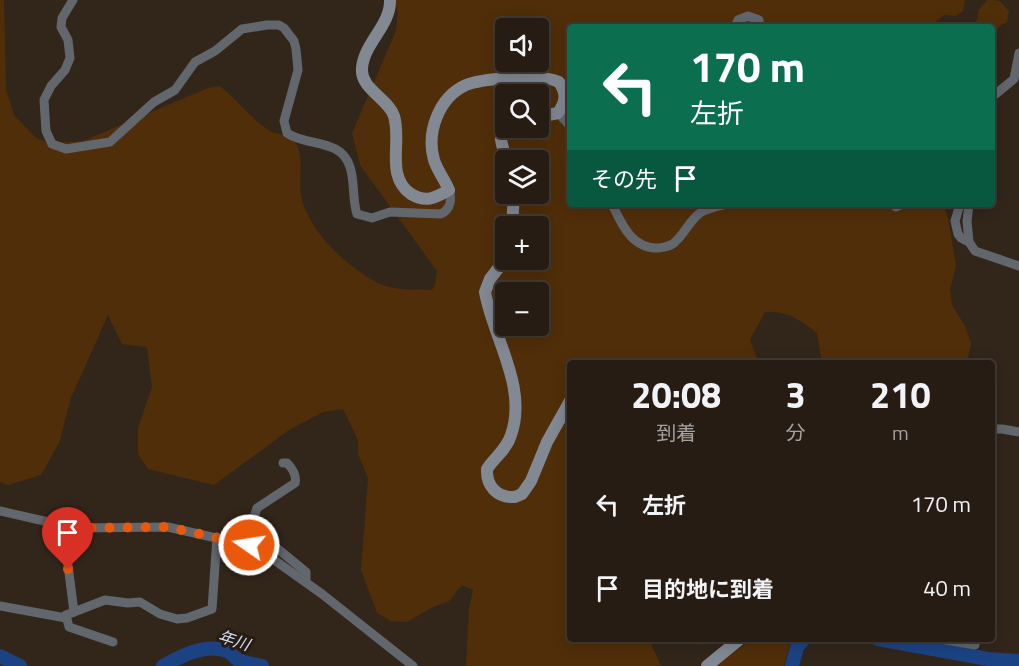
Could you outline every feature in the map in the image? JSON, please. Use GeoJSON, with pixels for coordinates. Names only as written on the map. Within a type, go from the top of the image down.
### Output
{"type":"FeatureCollection","features":[{"type":"Feature","properties":{"kind":"street"},"geometry":{"type":"LineString","coordinates":[[73,0],[62,18],[61,27],[68,40],[70,58],[65,70],[51,86],[44,100],[46,131],[52,144],[66,149],[110,142],[153,102],[175,90],[195,62],[215,51],[237,32],[248,27],[279,25],[294,41],[298,70],[284,121],[287,133],[297,139],[331,147],[347,158],[351,168],[357,214],[372,218],[390,212],[441,214],[447,209],[451,196],[434,161],[432,131],[438,111],[458,90],[475,82],[503,79],[551,79],[559,82],[565,94],[563,105],[558,113],[549,115]]}},
{"type":"Feature","properties":{"kind":"street"},"geometry":{"type":"LineString","coordinates":[[390,0],[389,10],[363,59],[361,70],[368,86],[390,108],[394,116],[399,183],[404,189],[422,199],[432,199],[449,190]]}},
{"type":"Feature","properties":{"kind":"street"},"geometry":{"type":"LineString","coordinates":[[736,24],[738,20],[748,16],[759,20],[760,24]]}},
{"type":"Feature","properties":{"kind":"street"},"geometry":{"type":"LineString","coordinates":[[995,95],[1014,79],[1019,53]]}},
{"type":"Feature","properties":{"kind":"street"},"geometry":{"type":"LineString","coordinates":[[558,113],[567,123]]}},
{"type":"Feature","properties":{"kind":"street"},"geometry":{"type":"LineString","coordinates":[[613,207],[621,223],[638,243],[663,248],[675,243],[701,212],[717,207]]}},
{"type":"Feature","properties":{"kind":"street"},"geometry":{"type":"LineString","coordinates":[[959,207],[955,220],[956,227],[961,238],[969,242]]}},
{"type":"Feature","properties":{"kind":"street"},"geometry":{"type":"LineString","coordinates":[[969,207],[969,242],[975,251],[1019,266]]}},
{"type":"Feature","properties":{"kind":"street"},"geometry":{"type":"LineString","coordinates":[[497,270],[485,292],[513,381],[516,405],[511,436],[503,451],[487,469],[489,483],[494,490],[508,497],[522,494],[567,406]]}},
{"type":"Feature","properties":{"kind":"street"},"geometry":{"type":"LineString","coordinates":[[995,429],[1019,432]]}},
{"type":"Feature","properties":{"kind":"street"},"geometry":{"type":"LineString","coordinates":[[283,463],[290,466],[296,477],[295,483],[257,508],[254,517],[267,540],[306,572],[306,582]]}},
{"type":"Feature","properties":{"kind":"street"},"geometry":{"type":"LineString","coordinates":[[0,511],[63,526],[84,528],[168,527],[256,548],[306,582],[413,666]]}},
{"type":"Feature","properties":{"kind":"street"},"geometry":{"type":"LineString","coordinates":[[63,526],[70,615],[67,624],[72,630],[113,642]]}},
{"type":"Feature","properties":{"kind":"street"},"geometry":{"type":"LineString","coordinates":[[0,606],[70,615],[105,600],[140,602],[160,615],[177,619],[187,618],[212,609],[217,537]]}},
{"type":"Feature","properties":{"kind":"street"},"geometry":{"type":"LineString","coordinates":[[707,666],[736,642]]}},
{"type":"Feature","properties":{"kind":"street"},"geometry":{"type":"LineString","coordinates":[[958,642],[975,645],[976,642]]}},
{"type":"Feature","properties":{"kind":"shaded area"},"geometry":{"type":"Polygon","coordinates":[[[0,0],[4,0],[6,89],[14,115],[36,138],[50,143],[83,141],[208,88],[220,86],[267,129],[295,142],[300,154],[300,189],[305,209],[321,235],[342,258],[384,286],[432,290],[437,271],[360,165],[352,133],[396,31],[398,13],[395,0],[965,0],[963,11],[956,16],[944,15],[933,24],[567,24],[567,207],[945,207],[956,266],[950,289],[952,305],[965,326],[971,343],[968,360],[822,360],[817,333],[793,317],[765,312],[750,340],[759,360],[567,360],[567,642],[650,642],[661,666],[466,666],[469,609],[473,590],[462,585],[449,601],[407,622],[391,621],[377,613],[361,570],[368,478],[358,454],[358,440],[343,409],[323,412],[289,430],[214,485],[148,469],[138,454],[138,428],[152,387],[147,347],[122,344],[108,315],[71,398],[59,443],[41,475],[8,485],[0,482],[0,0]]]}},
{"type":"Feature","properties":{"kind":"shaded area"},"geometry":{"type":"Polygon","coordinates":[[[987,0],[996,0],[1009,11],[1007,23],[1002,24],[995,32],[995,24],[976,24],[979,10],[987,0]]]}},
{"type":"Feature","properties":{"kind":"shaded area"},"geometry":{"type":"Polygon","coordinates":[[[687,642],[714,642],[699,645],[687,642]]]}},
{"type":"Feature","properties":{"kind":"shaded area"},"geometry":{"type":"Polygon","coordinates":[[[749,642],[790,642],[784,666],[713,666],[749,642]]]}},
{"type":"Feature","properties":{"kind":"waterway"},"geometry":{"type":"LineString","coordinates":[[792,666],[797,647],[801,642]]}},
{"type":"Feature","properties":{"kind":"waterway"},"geometry":{"type":"LineString","coordinates":[[894,642],[988,659],[1019,661]]}},
{"type":"Feature","properties":{"kind":"waterway","name":"年川"},"geometry":{"type":"LineString","coordinates":[[163,666],[185,655],[210,649],[227,651],[238,660],[262,666]]}},
{"type":"Feature","properties":{"kind":"waterway","name":"年川"},"geometry":{"type":"LineString","coordinates":[[0,656],[20,666]]}},
{"type":"Feature","properties":{"kind":"route"},"geometry":{"type":"LineString","coordinates":[[68,569],[63,526],[168,527],[249,545]]}}]}
